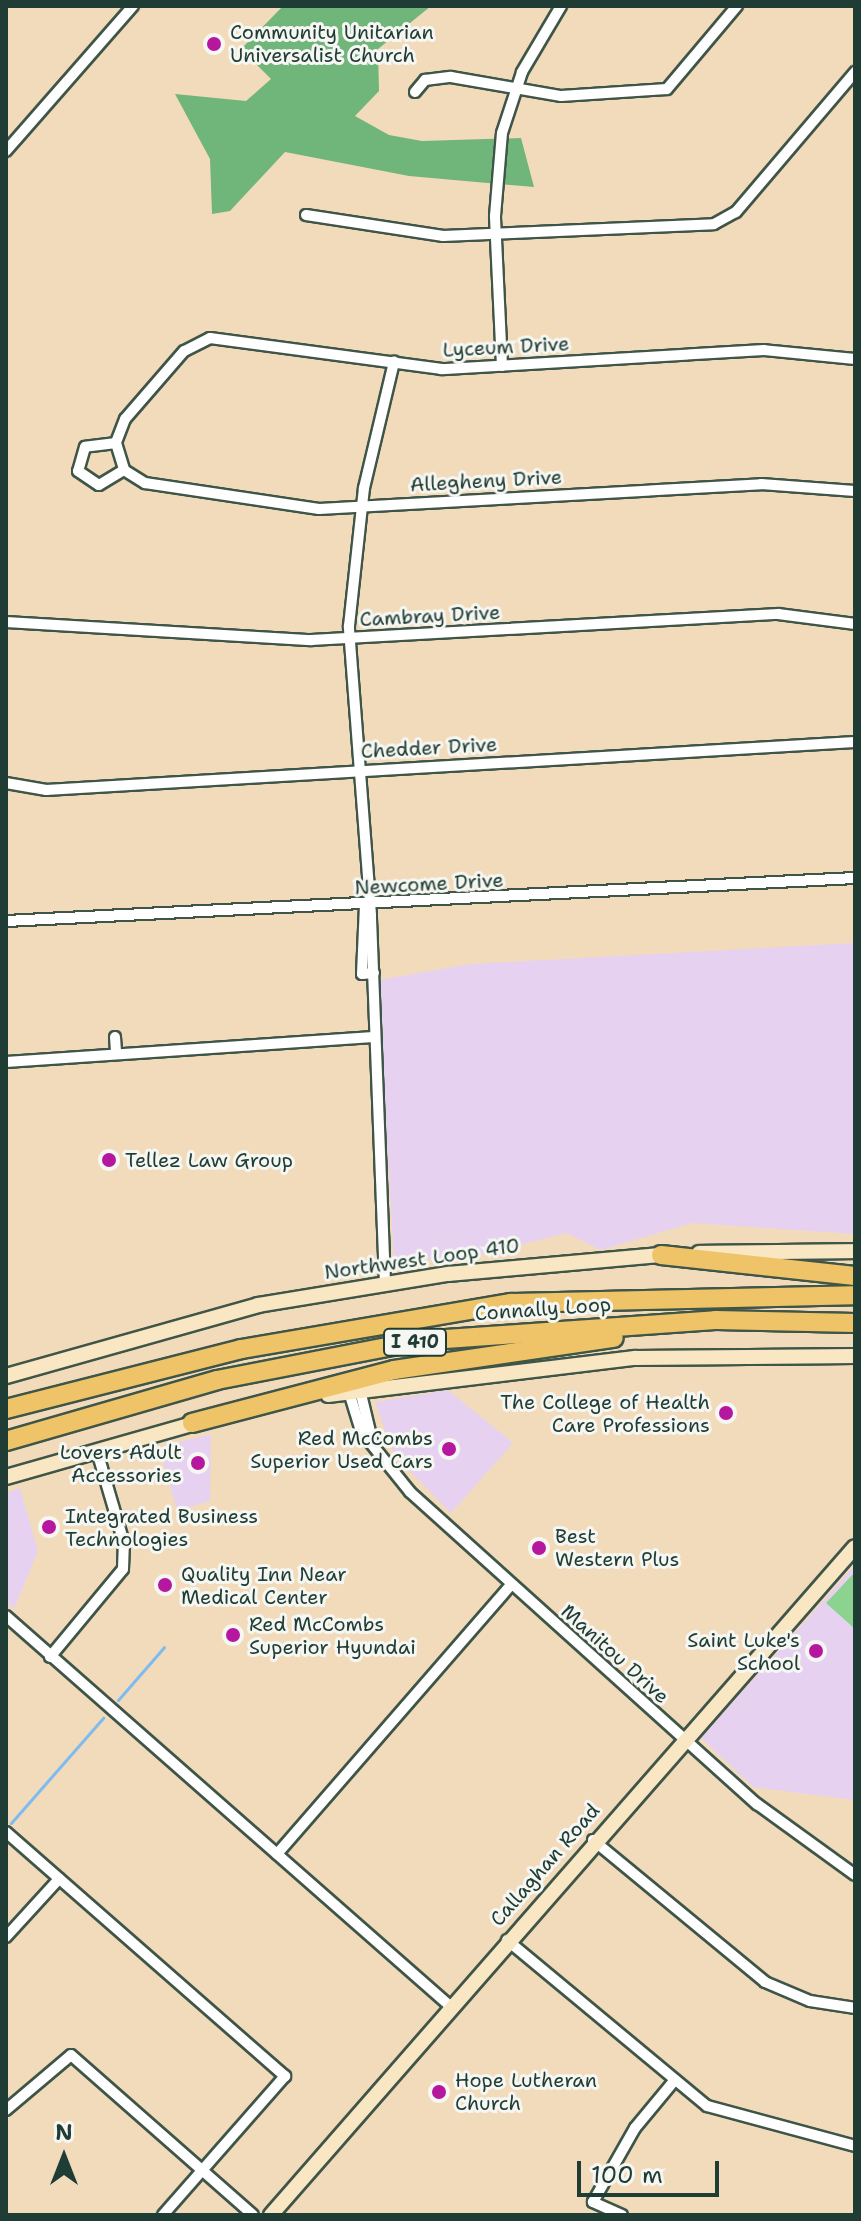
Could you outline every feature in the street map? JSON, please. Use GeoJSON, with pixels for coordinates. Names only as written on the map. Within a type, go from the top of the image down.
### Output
{"type":"FeatureCollection","features":[{"type":"Feature","properties":{"kind":"highway"},"geometry":{"type":"LineString","coordinates":[[661,1255],[855,1276]]}},
{"type":"Feature","properties":{"kind":"highway","name":"Connally Loop"},"geometry":{"type":"LineString","coordinates":[[6,1409],[241,1349],[511,1303],[855,1295]]}},
{"type":"Feature","properties":{"kind":"highway","name":"Connally Loop"},"geometry":{"type":"LineString","coordinates":[[6,1441],[217,1380],[417,1341],[715,1320],[846,1323]]}},
{"type":"Feature","properties":{"kind":"highway"},"geometry":{"type":"LineString","coordinates":[[192,1423],[322,1385],[591,1339],[846,1323]]}},
{"type":"Feature","properties":{"kind":"main road","name":"Northwest Loop 410"},"geometry":{"type":"LineString","coordinates":[[6,1376],[164,1328],[385,1283],[661,1255],[855,1251]]}},
{"type":"Feature","properties":{"kind":"main road"},"geometry":{"type":"LineString","coordinates":[[6,1477],[192,1423],[355,1391],[635,1358],[855,1356]]}},
{"type":"Feature","properties":{"kind":"main road","name":"Callaghan Road"},"geometry":{"type":"LineString","coordinates":[[276,2213],[506,1939],[855,1547]]}},
{"type":"Feature","properties":{"kind":"street"},"geometry":{"type":"LineString","coordinates":[[6,151],[133,6]]}},
{"type":"Feature","properties":{"kind":"street"},"geometry":{"type":"LineString","coordinates":[[502,366],[496,234],[497,166],[516,86],[561,6]]}},
{"type":"Feature","properties":{"kind":"street"},"geometry":{"type":"LineString","coordinates":[[415,92],[425,80],[451,77],[561,96],[667,89],[737,6]]}},
{"type":"Feature","properties":{"kind":"street"},"geometry":{"type":"LineString","coordinates":[[306,215],[418,233],[496,234],[727,218],[855,72]]}},
{"type":"Feature","properties":{"kind":"street","name":"Lyceum Drive"},"geometry":{"type":"LineString","coordinates":[[116,443],[119,427],[184,351],[210,338],[394,362],[502,366],[764,350],[855,359]]}},
{"type":"Feature","properties":{"kind":"street"},"geometry":{"type":"LineString","coordinates":[[385,1283],[373,1037],[374,967],[365,905],[350,638],[361,506],[394,362]]}},
{"type":"Feature","properties":{"kind":"street"},"geometry":{"type":"LineString","coordinates":[[116,443],[122,466],[110,483],[85,481],[77,461],[85,447],[116,443]]}},
{"type":"Feature","properties":{"kind":"street","name":"Allegheny Drive"},"geometry":{"type":"LineString","coordinates":[[122,466],[145,483],[319,509],[761,484],[855,491]]}},
{"type":"Feature","properties":{"kind":"street","name":"Cambray Drive"},"geometry":{"type":"LineString","coordinates":[[6,622],[350,638],[778,614],[855,624]]}},
{"type":"Feature","properties":{"kind":"street","name":"Chedder Drive"},"geometry":{"type":"LineString","coordinates":[[6,783],[46,790],[855,742]]}},
{"type":"Feature","properties":{"kind":"street","name":"Newcome Drive"},"geometry":{"type":"LineString","coordinates":[[6,921],[855,878]]}},
{"type":"Feature","properties":{"kind":"street"},"geometry":{"type":"LineString","coordinates":[[365,905],[362,968],[374,967]]}},
{"type":"Feature","properties":{"kind":"street"},"geometry":{"type":"LineString","coordinates":[[115,1037],[116,1051]]}},
{"type":"Feature","properties":{"kind":"street"},"geometry":{"type":"LineString","coordinates":[[6,1062],[116,1051],[373,1037]]}},
{"type":"Feature","properties":{"kind":"street","name":"Manitou Drive"},"geometry":{"type":"LineString","coordinates":[[355,1391],[361,1431],[372,1440],[398,1481],[683,1739],[855,1875]]}},
{"type":"Feature","properties":{"kind":"street"},"geometry":{"type":"LineString","coordinates":[[50,1657],[123,1569],[124,1543],[97,1451]]}},
{"type":"Feature","properties":{"kind":"street"},"geometry":{"type":"LineString","coordinates":[[277,1854],[511,1585]]}},
{"type":"Feature","properties":{"kind":"street"},"geometry":{"type":"LineString","coordinates":[[6,1616],[450,2006]]}},
{"type":"Feature","properties":{"kind":"street"},"geometry":{"type":"LineString","coordinates":[[6,1832],[285,2076],[163,2215]]}},
{"type":"Feature","properties":{"kind":"street"},"geometry":{"type":"LineString","coordinates":[[593,1840],[765,1982],[810,2001],[855,2008]]}},
{"type":"Feature","properties":{"kind":"street"},"geometry":{"type":"LineString","coordinates":[[6,1937],[59,1879]]}},
{"type":"Feature","properties":{"kind":"street"},"geometry":{"type":"LineString","coordinates":[[506,1939],[674,2081],[737,2119],[855,2146]]}},
{"type":"Feature","properties":{"kind":"street"},"geometry":{"type":"LineString","coordinates":[[6,2110],[71,2055],[253,2215]]}},
{"type":"Feature","properties":{"kind":"street"},"geometry":{"type":"LineString","coordinates":[[622,2215],[593,2202],[635,2128],[674,2081]]}},
{"type":"Feature","properties":{"kind":"shaded area"},"geometry":{"type":"Polygon","coordinates":[[[855,943],[855,1234],[692,1223],[601,1250],[566,1233],[479,1256],[394,1261],[378,980],[471,964],[855,943]]]}},
{"type":"Feature","properties":{"kind":"shaded area","name":"Red McCombs Superior Used Cars"},"geometry":{"type":"Polygon","coordinates":[[[448,1390],[513,1443],[451,1513],[394,1455],[375,1402],[448,1390]]]}},
{"type":"Feature","properties":{"kind":"shaded area"},"geometry":{"type":"Polygon","coordinates":[[[211,1434],[210,1501],[177,1511],[159,1447],[211,1434]]]}},
{"type":"Feature","properties":{"kind":"shaded area"},"geometry":{"type":"Polygon","coordinates":[[[20,1488],[38,1551],[14,1609],[6,1601],[6,1493],[20,1488]]]}},
{"type":"Feature","properties":{"kind":"shaded area","name":"Saint Luke's School"},"geometry":{"type":"Polygon","coordinates":[[[855,1565],[855,1800],[753,1787],[701,1738],[855,1565]]]}},
{"type":"Feature","properties":{"kind":"green space"},"geometry":{"type":"Polygon","coordinates":[[[283,6],[431,6],[378,49],[379,91],[355,116],[389,135],[422,141],[521,138],[534,187],[409,176],[285,152],[230,211],[212,214],[210,159],[175,94],[246,101],[271,79],[241,49],[283,6]]]}},
{"type":"Feature","properties":{"kind":"green space"},"geometry":{"type":"Polygon","coordinates":[[[855,1572],[855,1629],[826,1603],[855,1572]]]}},
{"type":"Feature","properties":{"kind":"waterway"},"geometry":{"type":"LineString","coordinates":[[118,1700],[164,1647]]}},
{"type":"Feature","properties":{"kind":"waterway"},"geometry":{"type":"LineString","coordinates":[[11,1823],[103,1718]]}},
{"type":"Feature","properties":{"kind":"place","name":"Community Unitarian Universalist Church"},"geometry":{"type":"Point","coordinates":[214,44]}},
{"type":"Feature","properties":{"kind":"place","name":"Tellez Law Group"},"geometry":{"type":"Point","coordinates":[109,1160]}},
{"type":"Feature","properties":{"kind":"place","name":"The College of Health Care Professions"},"geometry":{"type":"Point","coordinates":[726,1413]}},
{"type":"Feature","properties":{"kind":"place","name":"Red McCombs Superior Used Cars"},"geometry":{"type":"Point","coordinates":[449,1449]}},
{"type":"Feature","properties":{"kind":"place","name":"Lovers Adult Accessories"},"geometry":{"type":"Point","coordinates":[198,1463]}},
{"type":"Feature","properties":{"kind":"place","name":"Integrated Business Technologies"},"geometry":{"type":"Point","coordinates":[49,1527]}},
{"type":"Feature","properties":{"kind":"place","name":"Best Western Plus"},"geometry":{"type":"Point","coordinates":[539,1548]}},
{"type":"Feature","properties":{"kind":"place","name":"Quality Inn Near Medical Center"},"geometry":{"type":"Point","coordinates":[165,1585]}},
{"type":"Feature","properties":{"kind":"place","name":"Red McCombs Superior Hyundai"},"geometry":{"type":"Point","coordinates":[233,1635]}},
{"type":"Feature","properties":{"kind":"place","name":"Saint Luke's School"},"geometry":{"type":"Point","coordinates":[816,1651]}},
{"type":"Feature","properties":{"kind":"place","name":"Hope Lutheran Church"},"geometry":{"type":"Point","coordinates":[439,2092]}}]}
